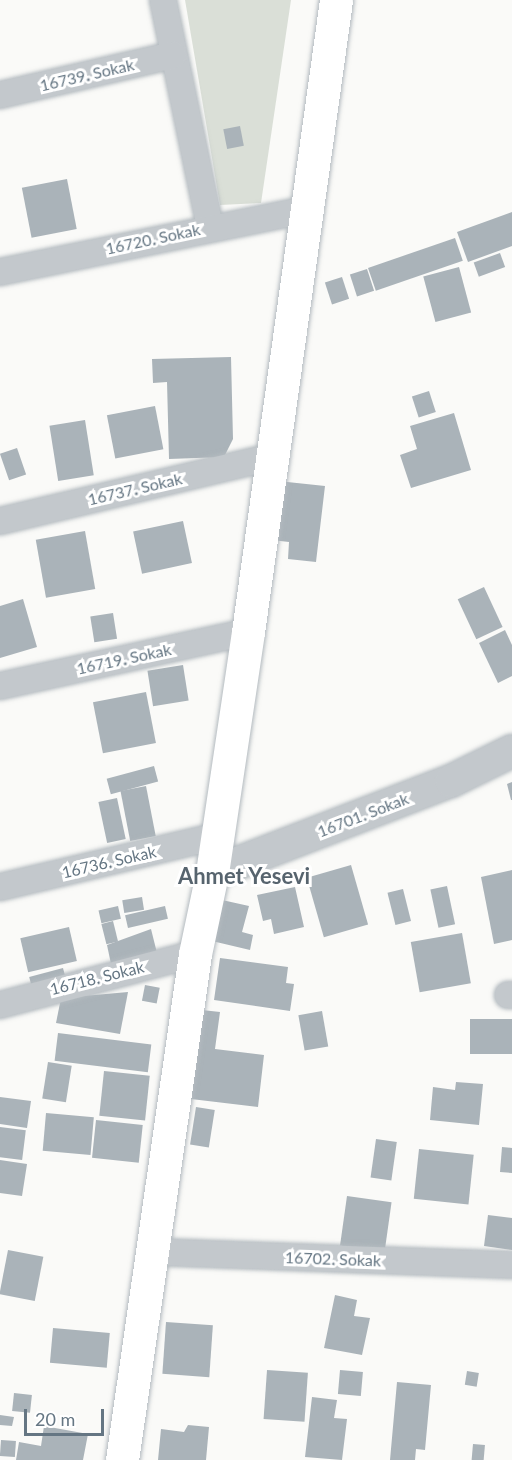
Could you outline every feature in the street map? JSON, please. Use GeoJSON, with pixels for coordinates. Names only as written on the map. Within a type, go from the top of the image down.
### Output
{"type":"FeatureCollection","features":[{"type":"Feature","properties":{"kind":"main road"},"geometry":{"type":"LineString","coordinates":[[122,1460],[154,1252],[195,954],[212,873],[248,632],[270,457],[336,0]]}},
{"type":"Feature","properties":{"kind":"street"},"geometry":{"type":"LineString","coordinates":[[163,0],[210,227]]}},
{"type":"Feature","properties":{"kind":"street","name":"16739. Sokak"},"geometry":{"type":"LineString","coordinates":[[0,95],[173,55]]}},
{"type":"Feature","properties":{"kind":"street","name":"16720. Sokak"},"geometry":{"type":"LineString","coordinates":[[0,272],[210,227],[306,210]]}},
{"type":"Feature","properties":{"kind":"street","name":"16737. Sokak"},"geometry":{"type":"LineString","coordinates":[[0,521],[270,457]]}},
{"type":"Feature","properties":{"kind":"street","name":"16719. Sokak"},"geometry":{"type":"LineString","coordinates":[[0,686],[248,632]]}},
{"type":"Feature","properties":{"kind":"street","name":"16701. Sokak"},"geometry":{"type":"LineString","coordinates":[[212,873],[460,777],[512,751]]}},
{"type":"Feature","properties":{"kind":"street","name":"16736. Sokak"},"geometry":{"type":"LineString","coordinates":[[0,887],[218,836]]}},
{"type":"Feature","properties":{"kind":"street","name":"16718. Sokak"},"geometry":{"type":"LineString","coordinates":[[0,1005],[195,954]]}},
{"type":"Feature","properties":{"kind":"street","name":"16702. Sokak"},"geometry":{"type":"LineString","coordinates":[[154,1252],[512,1265]]}},
{"type":"Feature","properties":{"kind":"shaded area"},"geometry":{"type":"Polygon","coordinates":[[[185,0],[291,0],[261,203],[220,205],[185,0]]]}},
{"type":"Feature","properties":{"kind":"building"},"geometry":{"type":"Polygon","coordinates":[[[240,126],[244,146],[227,149],[223,129],[240,126]]]}},
{"type":"Feature","properties":{"kind":"building"},"geometry":{"type":"Polygon","coordinates":[[[67,179],[77,229],[32,238],[22,188],[67,179]]]}},
{"type":"Feature","properties":{"kind":"building"},"geometry":{"type":"Polygon","coordinates":[[[512,212],[512,246],[468,262],[457,232],[512,212]]]}},
{"type":"Feature","properties":{"kind":"building"},"geometry":{"type":"Polygon","coordinates":[[[455,238],[463,261],[376,291],[368,268],[455,238]]]}},
{"type":"Feature","properties":{"kind":"building"},"geometry":{"type":"Polygon","coordinates":[[[500,253],[505,267],[479,277],[474,263],[500,253]]]}},
{"type":"Feature","properties":{"kind":"building"},"geometry":{"type":"Polygon","coordinates":[[[459,267],[471,312],[435,322],[423,277],[459,267]]]}},
{"type":"Feature","properties":{"kind":"building"},"geometry":{"type":"Polygon","coordinates":[[[367,269],[374,291],[357,296],[350,275],[367,269]]]}},
{"type":"Feature","properties":{"kind":"building"},"geometry":{"type":"Polygon","coordinates":[[[342,277],[349,299],[332,304],[325,283],[342,277]]]}},
{"type":"Feature","properties":{"kind":"building"},"geometry":{"type":"Polygon","coordinates":[[[231,357],[233,439],[224,457],[169,459],[167,382],[153,383],[152,359],[231,357]]]}},
{"type":"Feature","properties":{"kind":"building"},"geometry":{"type":"Polygon","coordinates":[[[429,391],[436,412],[419,417],[412,397],[429,391]]]}},
{"type":"Feature","properties":{"kind":"building"},"geometry":{"type":"Polygon","coordinates":[[[155,406],[163,449],[115,459],[107,415],[155,406]]]}},
{"type":"Feature","properties":{"kind":"building"},"geometry":{"type":"Polygon","coordinates":[[[454,413],[471,470],[411,488],[400,455],[417,449],[410,426],[454,413]]]}},
{"type":"Feature","properties":{"kind":"building"},"geometry":{"type":"Polygon","coordinates":[[[85,420],[94,475],[58,481],[49,426],[85,420]]]}},
{"type":"Feature","properties":{"kind":"building"},"geometry":{"type":"Polygon","coordinates":[[[17,448],[26,474],[9,480],[0,454],[17,448]]]}},
{"type":"Feature","properties":{"kind":"building"},"geometry":{"type":"Polygon","coordinates":[[[278,481],[325,486],[316,562],[288,559],[289,542],[272,540],[278,481]]]}},
{"type":"Feature","properties":{"kind":"building"},"geometry":{"type":"Polygon","coordinates":[[[183,521],[192,563],[142,574],[133,532],[183,521]]]}},
{"type":"Feature","properties":{"kind":"building"},"geometry":{"type":"Polygon","coordinates":[[[85,531],[95,589],[46,598],[36,540],[85,531]]]}},
{"type":"Feature","properties":{"kind":"building"},"geometry":{"type":"Polygon","coordinates":[[[484,587],[503,627],[476,639],[458,599],[484,587]]]}},
{"type":"Feature","properties":{"kind":"building"},"geometry":{"type":"Polygon","coordinates":[[[23,599],[37,647],[0,658],[0,606],[23,599]]]}},
{"type":"Feature","properties":{"kind":"building"},"geometry":{"type":"Polygon","coordinates":[[[113,613],[117,639],[94,642],[90,617],[113,613]]]}},
{"type":"Feature","properties":{"kind":"building"},"geometry":{"type":"Polygon","coordinates":[[[505,630],[512,645],[512,676],[498,683],[479,643],[505,630]]]}},
{"type":"Feature","properties":{"kind":"building"},"geometry":{"type":"Polygon","coordinates":[[[183,665],[189,701],[153,706],[147,671],[183,665]]]}},
{"type":"Feature","properties":{"kind":"building"},"geometry":{"type":"Polygon","coordinates":[[[146,692],[156,743],[103,753],[93,702],[146,692]]]}},
{"type":"Feature","properties":{"kind":"building"},"geometry":{"type":"Polygon","coordinates":[[[154,766],[158,781],[111,794],[107,779],[154,766]]]}},
{"type":"Feature","properties":{"kind":"building"},"geometry":{"type":"Polygon","coordinates":[[[512,782],[512,800],[511,800],[507,784],[512,782]]]}},
{"type":"Feature","properties":{"kind":"building"},"geometry":{"type":"Polygon","coordinates":[[[146,786],[156,836],[130,841],[120,791],[146,786]]]}},
{"type":"Feature","properties":{"kind":"building"},"geometry":{"type":"Polygon","coordinates":[[[117,798],[126,839],[107,843],[98,802],[117,798]]]}},
{"type":"Feature","properties":{"kind":"building"},"geometry":{"type":"Polygon","coordinates":[[[351,865],[368,925],[324,937],[307,878],[351,865]]]}},
{"type":"Feature","properties":{"kind":"building"},"geometry":{"type":"Polygon","coordinates":[[[512,870],[512,940],[494,944],[481,877],[512,870]]]}},
{"type":"Feature","properties":{"kind":"building"},"geometry":{"type":"Polygon","coordinates":[[[447,886],[455,924],[438,928],[430,890],[447,886]]]}},
{"type":"Feature","properties":{"kind":"building"},"geometry":{"type":"Polygon","coordinates":[[[295,887],[304,927],[274,934],[271,919],[263,921],[257,895],[295,887]]]}},
{"type":"Feature","properties":{"kind":"building"},"geometry":{"type":"Polygon","coordinates":[[[403,889],[411,921],[395,925],[387,893],[403,889]]]}},
{"type":"Feature","properties":{"kind":"building"},"geometry":{"type":"Polygon","coordinates":[[[142,897],[144,910],[124,913],[122,900],[142,897]]]}},
{"type":"Feature","properties":{"kind":"building"},"geometry":{"type":"Polygon","coordinates":[[[222,900],[249,906],[242,932],[253,935],[250,950],[212,941],[222,900]]]}},
{"type":"Feature","properties":{"kind":"building"},"geometry":{"type":"Polygon","coordinates":[[[118,906],[121,919],[101,923],[99,910],[118,906]]]}},
{"type":"Feature","properties":{"kind":"building"},"geometry":{"type":"Polygon","coordinates":[[[165,906],[168,919],[128,928],[125,915],[165,906]]]}},
{"type":"Feature","properties":{"kind":"building"},"geometry":{"type":"Polygon","coordinates":[[[113,921],[118,941],[106,944],[101,924],[113,921]]]}},
{"type":"Feature","properties":{"kind":"building"},"geometry":{"type":"Polygon","coordinates":[[[69,927],[77,961],[28,972],[20,938],[69,927]]]}},
{"type":"Feature","properties":{"kind":"building"},"geometry":{"type":"Polygon","coordinates":[[[151,929],[157,953],[111,964],[107,945],[151,929]]]}},
{"type":"Feature","properties":{"kind":"building"},"geometry":{"type":"Polygon","coordinates":[[[462,933],[471,983],[420,992],[411,942],[462,933]]]}},
{"type":"Feature","properties":{"kind":"building"},"geometry":{"type":"Polygon","coordinates":[[[220,958],[288,967],[286,983],[294,984],[290,1011],[214,1000],[220,958]]]}},
{"type":"Feature","properties":{"kind":"building"},"geometry":{"type":"Polygon","coordinates":[[[63,968],[66,979],[32,988],[29,977],[63,968]]]}},
{"type":"Feature","properties":{"kind":"building"},"geometry":{"type":"Polygon","coordinates":[[[145,985],[160,988],[157,1004],[142,1001],[145,985]]]}},
{"type":"Feature","properties":{"kind":"building"},"geometry":{"type":"Polygon","coordinates":[[[128,992],[120,1034],[56,1023],[61,998],[128,992]]]}},
{"type":"Feature","properties":{"kind":"building"},"geometry":{"type":"Polygon","coordinates":[[[202,1010],[220,1012],[215,1049],[264,1055],[258,1107],[191,1099],[202,1010]]]}},
{"type":"Feature","properties":{"kind":"building"},"geometry":{"type":"Polygon","coordinates":[[[322,1011],[328,1046],[305,1051],[298,1015],[322,1011]]]}},
{"type":"Feature","properties":{"kind":"building"},"geometry":{"type":"Polygon","coordinates":[[[470,1019],[512,1019],[512,1054],[470,1054],[470,1019]]]}},
{"type":"Feature","properties":{"kind":"building"},"geometry":{"type":"Polygon","coordinates":[[[58,1033],[151,1044],[148,1072],[55,1061],[58,1033]]]}},
{"type":"Feature","properties":{"kind":"building"},"geometry":{"type":"Polygon","coordinates":[[[48,1062],[72,1066],[66,1102],[42,1099],[48,1062]]]}},
{"type":"Feature","properties":{"kind":"building"},"geometry":{"type":"Polygon","coordinates":[[[104,1071],[150,1076],[145,1121],[99,1116],[104,1071]]]}},
{"type":"Feature","properties":{"kind":"building"},"geometry":{"type":"Polygon","coordinates":[[[456,1082],[483,1084],[479,1125],[430,1120],[433,1087],[455,1090],[456,1082]]]}},
{"type":"Feature","properties":{"kind":"building"},"geometry":{"type":"Polygon","coordinates":[[[0,1097],[31,1101],[27,1128],[0,1124],[0,1097]]]}},
{"type":"Feature","properties":{"kind":"building"},"geometry":{"type":"Polygon","coordinates":[[[196,1107],[215,1110],[209,1148],[190,1145],[196,1107]]]}},
{"type":"Feature","properties":{"kind":"building"},"geometry":{"type":"Polygon","coordinates":[[[46,1113],[94,1117],[91,1155],[43,1151],[46,1113]]]}},
{"type":"Feature","properties":{"kind":"building"},"geometry":{"type":"Polygon","coordinates":[[[96,1120],[143,1125],[139,1163],[92,1158],[96,1120]]]}},
{"type":"Feature","properties":{"kind":"building"},"geometry":{"type":"Polygon","coordinates":[[[0,1127],[26,1130],[22,1160],[0,1157],[0,1127]]]}},
{"type":"Feature","properties":{"kind":"building"},"geometry":{"type":"Polygon","coordinates":[[[376,1139],[397,1142],[391,1181],[371,1178],[376,1139]]]}},
{"type":"Feature","properties":{"kind":"building"},"geometry":{"type":"Polygon","coordinates":[[[502,1147],[512,1148],[512,1173],[500,1172],[502,1147]]]}},
{"type":"Feature","properties":{"kind":"building"},"geometry":{"type":"Polygon","coordinates":[[[419,1149],[474,1155],[468,1204],[414,1199],[419,1149]]]}},
{"type":"Feature","properties":{"kind":"building"},"geometry":{"type":"Polygon","coordinates":[[[0,1160],[27,1164],[22,1196],[0,1193],[0,1160]]]}},
{"type":"Feature","properties":{"kind":"building"},"geometry":{"type":"Polygon","coordinates":[[[347,1196],[392,1202],[385,1252],[340,1246],[347,1196]]]}},
{"type":"Feature","properties":{"kind":"building"},"geometry":{"type":"Polygon","coordinates":[[[488,1215],[512,1218],[512,1250],[484,1246],[488,1215]]]}},
{"type":"Feature","properties":{"kind":"building"},"geometry":{"type":"Polygon","coordinates":[[[8,1250],[43,1257],[35,1301],[0,1294],[8,1250]]]}},
{"type":"Feature","properties":{"kind":"building"},"geometry":{"type":"Polygon","coordinates":[[[335,1295],[357,1300],[354,1316],[370,1318],[362,1355],[324,1348],[335,1295]]]}},
{"type":"Feature","properties":{"kind":"building"},"geometry":{"type":"Polygon","coordinates":[[[166,1322],[213,1325],[209,1377],[162,1374],[166,1322]]]}},
{"type":"Feature","properties":{"kind":"building"},"geometry":{"type":"Polygon","coordinates":[[[53,1328],[110,1333],[107,1368],[50,1363],[53,1328]]]}},
{"type":"Feature","properties":{"kind":"building"},"geometry":{"type":"Polygon","coordinates":[[[267,1370],[308,1373],[304,1422],[264,1419],[267,1370]]]}},
{"type":"Feature","properties":{"kind":"building"},"geometry":{"type":"Polygon","coordinates":[[[340,1370],[363,1372],[361,1396],[338,1394],[340,1370]]]}},
{"type":"Feature","properties":{"kind":"building"},"geometry":{"type":"Polygon","coordinates":[[[467,1371],[479,1373],[477,1387],[465,1385],[467,1371]]]}},
{"type":"Feature","properties":{"kind":"building"},"geometry":{"type":"Polygon","coordinates":[[[397,1382],[431,1385],[425,1450],[416,1449],[415,1460],[390,1460],[397,1382]]]}},
{"type":"Feature","properties":{"kind":"building"},"geometry":{"type":"Polygon","coordinates":[[[14,1393],[32,1395],[30,1413],[12,1411],[14,1393]]]}},
{"type":"Feature","properties":{"kind":"building"},"geometry":{"type":"Polygon","coordinates":[[[312,1397],[337,1400],[334,1418],[347,1419],[342,1460],[305,1457],[312,1397]]]}},
{"type":"Feature","properties":{"kind":"building"},"geometry":{"type":"Polygon","coordinates":[[[0,1415],[14,1417],[12,1426],[0,1425],[0,1415]]]}},
{"type":"Feature","properties":{"kind":"building"},"geometry":{"type":"Polygon","coordinates":[[[188,1425],[209,1427],[206,1460],[158,1460],[161,1429],[184,1432],[188,1425]]]}},
{"type":"Feature","properties":{"kind":"building"},"geometry":{"type":"Polygon","coordinates":[[[44,1426],[88,1434],[83,1460],[16,1460],[19,1442],[41,1446],[44,1426]]]}},
{"type":"Feature","properties":{"kind":"building"},"geometry":{"type":"Polygon","coordinates":[[[1,1440],[16,1441],[15,1457],[0,1456],[1,1440]]]}},
{"type":"Feature","properties":{"kind":"building"},"geometry":{"type":"Polygon","coordinates":[[[473,1444],[485,1445],[484,1460],[472,1460],[473,1444]]]}},
{"type":"Feature","properties":{"kind":"district","name":"Ahmet Yesevi"},"geometry":{"type":"Point","coordinates":[244,876]}}]}
